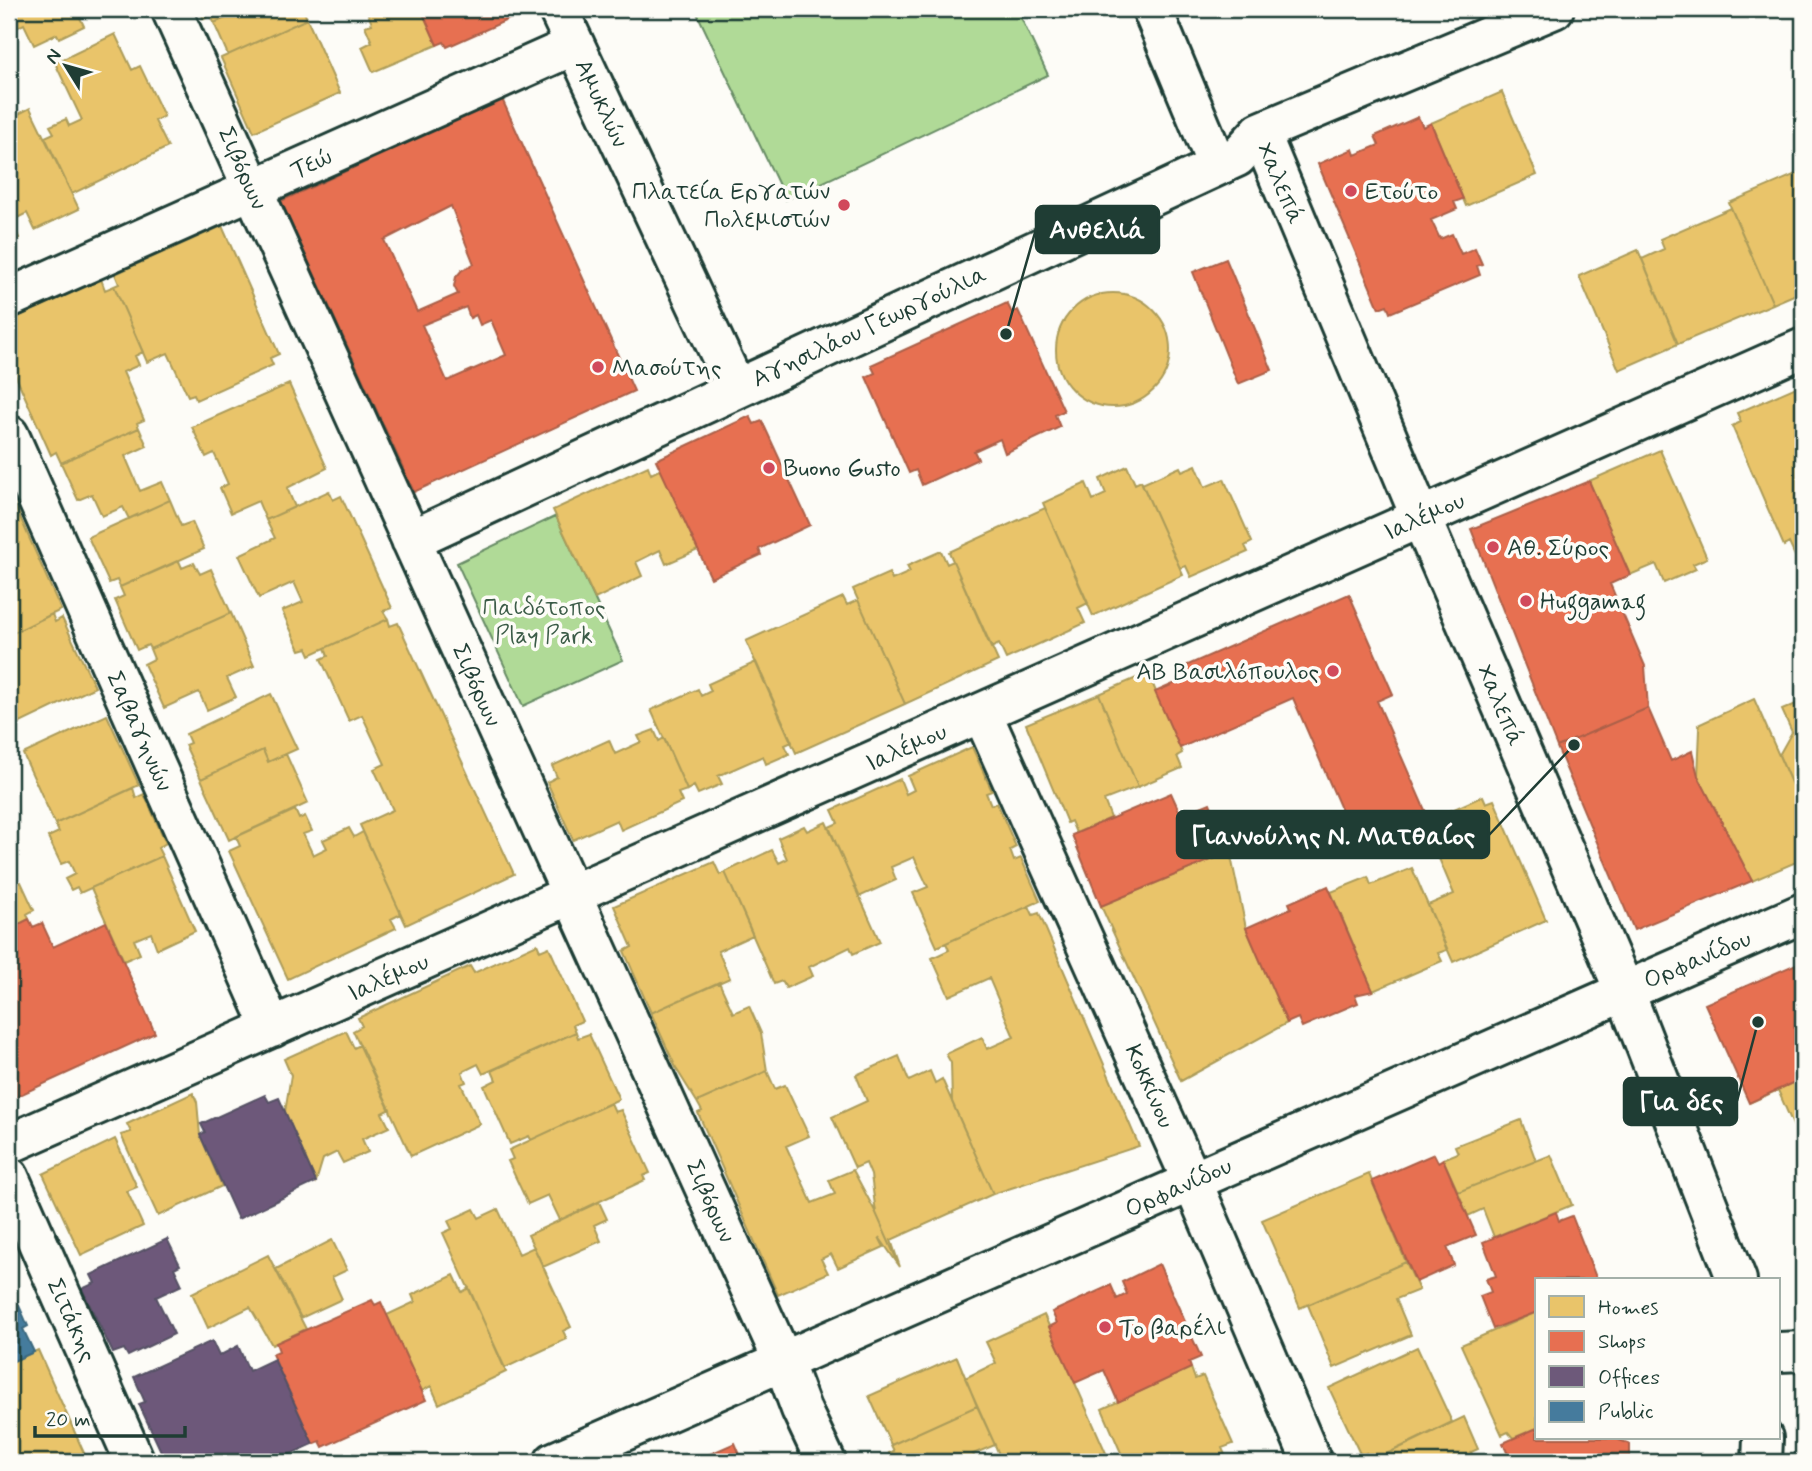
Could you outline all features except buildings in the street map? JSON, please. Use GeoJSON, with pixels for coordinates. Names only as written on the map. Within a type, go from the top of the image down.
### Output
{"type":"FeatureCollection","features":[{"type":"Feature","properties":{"kind":"street","name":"Σιβόρων"},"geometry":{"type":"LineString","coordinates":[[171,9],[783,1361],[826,1462]]}},
{"type":"Feature","properties":{"kind":"street","name":"Αμυκλών"},"geometry":{"type":"LineString","coordinates":[[558,9],[736,388]]}},
{"type":"Feature","properties":{"kind":"street"},"geometry":{"type":"LineString","coordinates":[[1152,9],[1217,165]]}},
{"type":"Feature","properties":{"kind":"street","name":"Αγησιλάου Γεωργούλια"},"geometry":{"type":"LineString","coordinates":[[411,540],[1237,156],[1260,132],[1554,9]]}},
{"type":"Feature","properties":{"kind":"street","name":"Τεώ"},"geometry":{"type":"LineString","coordinates":[[9,298],[575,45]]}},
{"type":"Feature","properties":{"kind":"street","name":"Χαλεπά"},"geometry":{"type":"LineString","coordinates":[[1260,132],[1421,518],[1624,990],[1736,1278]]}},
{"type":"Feature","properties":{"kind":"street","name":"Ιαλέμου"},"geometry":{"type":"LineString","coordinates":[[9,1144],[1803,348]]}},
{"type":"Feature","properties":{"kind":"street","name":"Σαβαγηνών"},"geometry":{"type":"LineString","coordinates":[[9,435],[272,1028]]}},
{"type":"Feature","properties":{"kind":"street","name":"Κοκκίνου"},"geometry":{"type":"LineString","coordinates":[[982,713],[1192,1181],[1312,1462]]}},
{"type":"Feature","properties":{"kind":"street","name":"Ορφανίδου"},"geometry":{"type":"LineString","coordinates":[[554,1462],[1803,913]]}},
{"type":"Feature","properties":{"kind":"street","name":"Σιτάκης"},"geometry":{"type":"LineString","coordinates":[[9,1177],[135,1462]]}},
{"type":"Feature","properties":{"kind":"street"},"geometry":{"type":"LineString","coordinates":[[1780,1352],[1803,1352]]}},
{"type":"Feature","properties":{"kind":"street"},"geometry":{"type":"LineString","coordinates":[[1762,1462],[1763,1440]]}},
{"type":"Feature","properties":{"kind":"green space"},"geometry":{"type":"Polygon","coordinates":[[[695,9],[1017,9],[1048,75],[786,200],[695,9]]]}},
{"type":"Feature","properties":{"kind":"green space","name":"Παιδότοπος Play Park"},"geometry":{"type":"Polygon","coordinates":[[[556,516],[623,660],[523,706],[457,563],[556,516]]]}},
{"type":"Feature","properties":{"kind":"place","name":"Ετούτο"},"geometry":{"type":"Point","coordinates":[1351,191]}},
{"type":"Feature","properties":{"kind":"place","name":"Πλατεία Εργατών Πολεμιστών"},"geometry":{"type":"Point","coordinates":[844,205]}},
{"type":"Feature","properties":{"kind":"place","name":"Ανθελιά"},"geometry":{"type":"Point","coordinates":[1006,334]}},
{"type":"Feature","properties":{"kind":"place","name":"Μασούτης"},"geometry":{"type":"Point","coordinates":[598,367]}},
{"type":"Feature","properties":{"kind":"place","name":"Buono Gusto"},"geometry":{"type":"Point","coordinates":[769,468]}},
{"type":"Feature","properties":{"kind":"place","name":"Αθ. Σύρος"},"geometry":{"type":"Point","coordinates":[1493,547]}},
{"type":"Feature","properties":{"kind":"place","name":"Huggamag"},"geometry":{"type":"Point","coordinates":[1526,601]}},
{"type":"Feature","properties":{"kind":"place","name":"ΑΒ Βασιλόπουλος"},"geometry":{"type":"Point","coordinates":[1333,671]}},
{"type":"Feature","properties":{"kind":"place","name":"Γιαννούλης Ν. Ματθαίος"},"geometry":{"type":"Point","coordinates":[1574,745]}},
{"type":"Feature","properties":{"kind":"place","name":"Για δες"},"geometry":{"type":"Point","coordinates":[1758,1022]}},
{"type":"Feature","properties":{"kind":"place","name":"Το βαρέλι"},"geometry":{"type":"Point","coordinates":[1105,1327]}}]}
